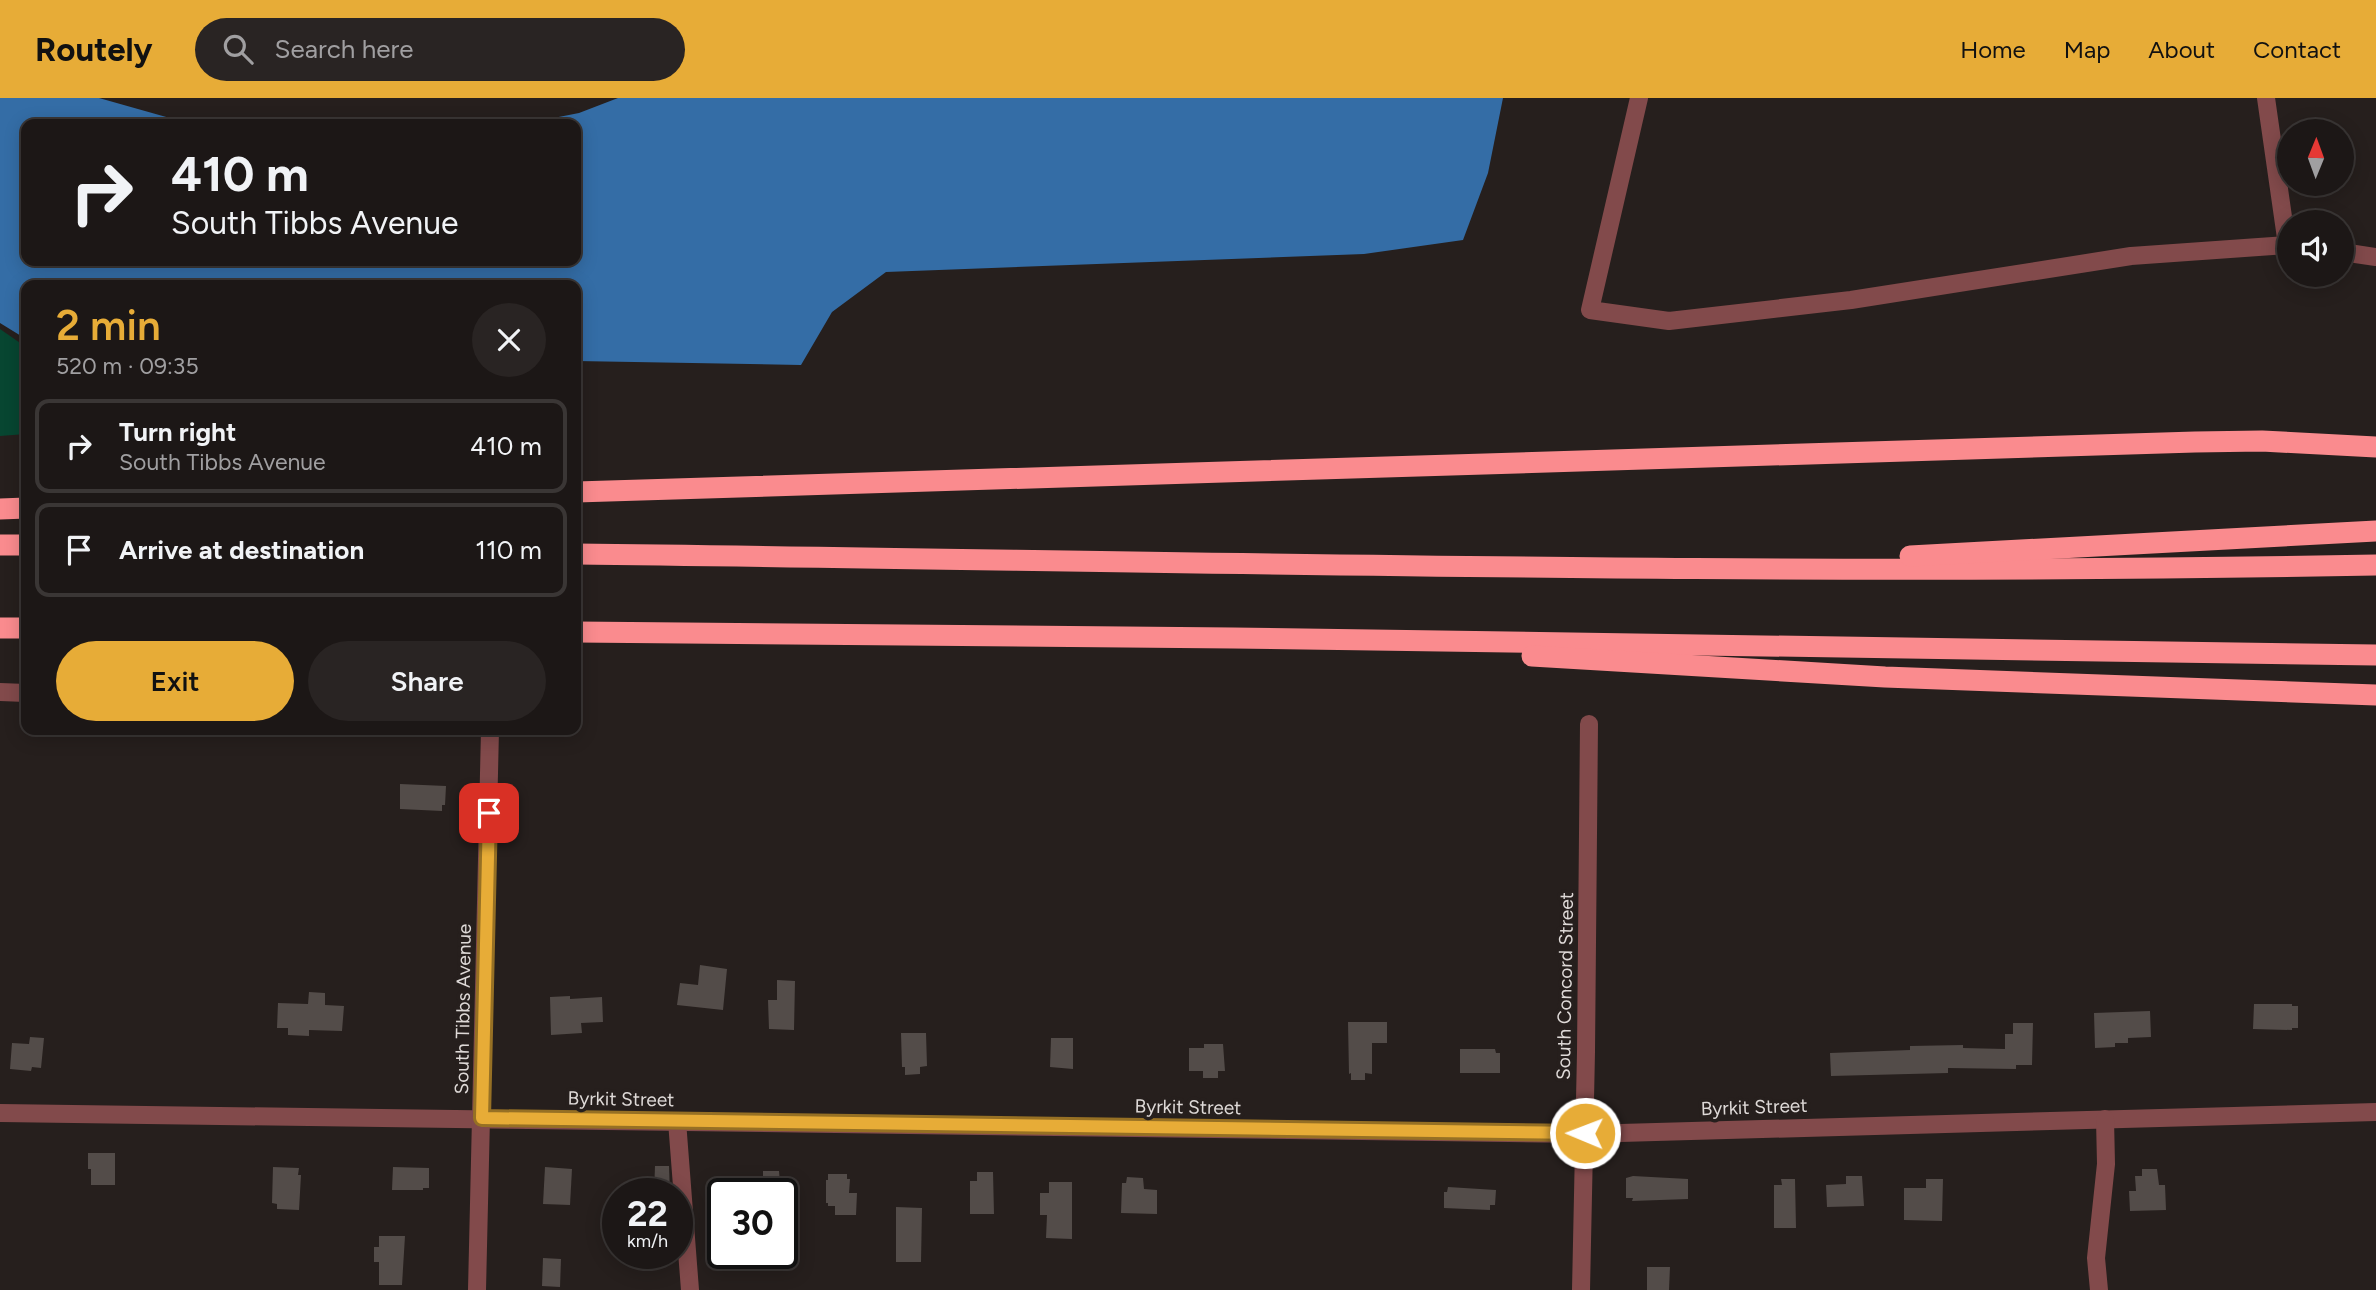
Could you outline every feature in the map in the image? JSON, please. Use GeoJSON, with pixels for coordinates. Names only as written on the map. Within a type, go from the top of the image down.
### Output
{"type":"FeatureCollection","features":[{"type":"Feature","properties":{"kind":"highway"},"geometry":{"type":"LineString","coordinates":[[581,492],[2262,440],[2376,447]]}},
{"type":"Feature","properties":{"kind":"highway"},"geometry":{"type":"LineString","coordinates":[[0,509],[21,508]]}},
{"type":"Feature","properties":{"kind":"highway"},"geometry":{"type":"LineString","coordinates":[[1687,568],[2376,531]]}},
{"type":"Feature","properties":{"kind":"highway"},"geometry":{"type":"LineString","coordinates":[[0,545],[21,545]]}},
{"type":"Feature","properties":{"kind":"highway"},"geometry":{"type":"LineString","coordinates":[[581,554],[1687,568],[1989,569],[2376,565]]}},
{"type":"Feature","properties":{"kind":"highway"},"geometry":{"type":"LineString","coordinates":[[0,628],[21,628]]}},
{"type":"Feature","properties":{"kind":"highway"},"geometry":{"type":"LineString","coordinates":[[581,632],[1233,638],[2376,655]]}},
{"type":"Feature","properties":{"kind":"highway"},"geometry":{"type":"LineString","coordinates":[[1233,638],[1885,677],[2376,695]]}},
{"type":"Feature","properties":{"kind":"street"},"geometry":{"type":"LineString","coordinates":[[1639,98],[1590,310],[1669,321],[1851,300],[2131,256],[2277,247]]}},
{"type":"Feature","properties":{"kind":"street"},"geometry":{"type":"LineString","coordinates":[[2266,98],[2283,210]]}},
{"type":"Feature","properties":{"kind":"street"},"geometry":{"type":"LineString","coordinates":[[2354,254],[2376,257]]}},
{"type":"Feature","properties":{"kind":"street"},"geometry":{"type":"LineString","coordinates":[[0,692],[21,693]]}},
{"type":"Feature","properties":{"kind":"street","name":"South Concord Street"},"geometry":{"type":"LineString","coordinates":[[1581,1290],[1588,724]]}},
{"type":"Feature","properties":{"kind":"street","name":"South Tibbs Avenue"},"geometry":{"type":"LineString","coordinates":[[477,1290],[490,735]]}},
{"type":"Feature","properties":{"kind":"street","name":"Byrkit Street"},"geometry":{"type":"LineString","coordinates":[[0,1113],[1585,1133],[2376,1112]]}},
{"type":"Feature","properties":{"kind":"street"},"geometry":{"type":"LineString","coordinates":[[2099,1290],[2096,1258],[2106,1164],[2105,1119]]}},
{"type":"Feature","properties":{"kind":"street"},"geometry":{"type":"LineString","coordinates":[[677,1121],[690,1290]]}},
{"type":"Feature","properties":{"kind":"green space"},"geometry":{"type":"Polygon","coordinates":[[[0,329],[21,344],[21,434],[0,436],[0,329]]]}},
{"type":"Feature","properties":{"kind":"water"},"geometry":{"type":"Polygon","coordinates":[[[0,98],[99,98],[173,119],[21,119],[21,266],[581,266],[581,119],[548,119],[579,113],[618,98],[1503,98],[1488,173],[1463,240],[1364,254],[886,272],[832,312],[801,365],[581,361],[581,280],[21,280],[21,336],[0,323],[0,98]]]}},
{"type":"Feature","properties":{"kind":"building"},"geometry":{"type":"Polygon","coordinates":[[[400,784],[446,786],[442,811],[400,809],[400,784]]]}},
{"type":"Feature","properties":{"kind":"building"},"geometry":{"type":"Polygon","coordinates":[[[700,965],[727,969],[723,1010],[677,1005],[680,983],[698,985],[700,965]]]}},
{"type":"Feature","properties":{"kind":"building"},"geometry":{"type":"Polygon","coordinates":[[[777,980],[795,981],[794,1030],[769,1029],[768,1000],[777,1000],[777,980]]]}},
{"type":"Feature","properties":{"kind":"building"},"geometry":{"type":"Polygon","coordinates":[[[309,992],[325,993],[325,1005],[344,1006],[342,1031],[309,1030],[309,1036],[288,1035],[288,1028],[277,1028],[278,1003],[308,1004],[309,992]]]}},
{"type":"Feature","properties":{"kind":"building"},"geometry":{"type":"Polygon","coordinates":[[[570,996],[570,999],[602,997],[603,1022],[581,1023],[582,1033],[551,1035],[550,997],[570,996]]]}},
{"type":"Feature","properties":{"kind":"building"},"geometry":{"type":"Polygon","coordinates":[[[2254,1004],[2298,1006],[2298,1028],[2253,1029],[2254,1004]]]}},
{"type":"Feature","properties":{"kind":"building"},"geometry":{"type":"Polygon","coordinates":[[[2150,1011],[2151,1037],[2128,1038],[2128,1043],[2115,1043],[2115,1047],[2095,1048],[2094,1013],[2150,1011]]]}},
{"type":"Feature","properties":{"kind":"building"},"geometry":{"type":"Polygon","coordinates":[[[1348,1022],[1387,1022],[1387,1043],[1372,1043],[1372,1074],[1365,1073],[1365,1080],[1351,1080],[1351,1073],[1349,1074],[1348,1022]]]}},
{"type":"Feature","properties":{"kind":"building"},"geometry":{"type":"Polygon","coordinates":[[[2013,1023],[2033,1023],[2032,1065],[2016,1065],[2016,1069],[1948,1068],[1948,1073],[1831,1076],[1830,1053],[1910,1050],[1910,1046],[1963,1045],[1963,1048],[2005,1049],[2005,1034],[2013,1034],[2013,1023]]]}},
{"type":"Feature","properties":{"kind":"building"},"geometry":{"type":"Polygon","coordinates":[[[901,1033],[926,1033],[927,1066],[920,1067],[920,1074],[905,1075],[905,1067],[902,1067],[901,1033]]]}},
{"type":"Feature","properties":{"kind":"building"},"geometry":{"type":"Polygon","coordinates":[[[30,1037],[44,1038],[41,1068],[32,1067],[31,1071],[10,1069],[12,1043],[29,1044],[30,1037]]]}},
{"type":"Feature","properties":{"kind":"building"},"geometry":{"type":"Polygon","coordinates":[[[1051,1038],[1073,1038],[1073,1069],[1050,1067],[1051,1038]]]}},
{"type":"Feature","properties":{"kind":"building"},"geometry":{"type":"Polygon","coordinates":[[[1204,1044],[1223,1044],[1225,1071],[1218,1071],[1218,1078],[1203,1078],[1203,1071],[1189,1071],[1189,1048],[1204,1048],[1204,1044]]]}},
{"type":"Feature","properties":{"kind":"building"},"geometry":{"type":"Polygon","coordinates":[[[1460,1049],[1495,1049],[1496,1053],[1500,1053],[1500,1073],[1460,1073],[1460,1049]]]}},
{"type":"Feature","properties":{"kind":"building"},"geometry":{"type":"Polygon","coordinates":[[[88,1153],[115,1153],[115,1185],[91,1185],[88,1153]]]}},
{"type":"Feature","properties":{"kind":"building"},"geometry":{"type":"Polygon","coordinates":[[[655,1166],[669,1166],[669,1178],[655,1178],[655,1166]]]}},
{"type":"Feature","properties":{"kind":"building"},"geometry":{"type":"Polygon","coordinates":[[[273,1167],[299,1168],[299,1210],[277,1209],[277,1204],[272,1203],[273,1167]]]}},
{"type":"Feature","properties":{"kind":"building"},"geometry":{"type":"Polygon","coordinates":[[[393,1167],[429,1168],[429,1188],[392,1190],[393,1167]]]}},
{"type":"Feature","properties":{"kind":"building"},"geometry":{"type":"Polygon","coordinates":[[[545,1167],[572,1169],[570,1205],[543,1204],[545,1167]]]}},
{"type":"Feature","properties":{"kind":"building"},"geometry":{"type":"Polygon","coordinates":[[[2142,1169],[2157,1169],[2159,1185],[2165,1185],[2166,1210],[2130,1211],[2129,1191],[2136,1191],[2135,1176],[2142,1176],[2142,1169]]]}},
{"type":"Feature","properties":{"kind":"building"},"geometry":{"type":"Polygon","coordinates":[[[763,1171],[779,1171],[780,1178],[759,1178],[759,1176],[763,1177],[763,1171]]]}},
{"type":"Feature","properties":{"kind":"building"},"geometry":{"type":"Polygon","coordinates":[[[977,1172],[993,1172],[994,1214],[970,1214],[970,1181],[977,1181],[977,1172]]]}},
{"type":"Feature","properties":{"kind":"building"},"geometry":{"type":"Polygon","coordinates":[[[828,1174],[847,1174],[847,1179],[850,1179],[849,1193],[857,1193],[856,1215],[835,1215],[835,1206],[828,1206],[828,1174]]]}},
{"type":"Feature","properties":{"kind":"building"},"geometry":{"type":"Polygon","coordinates":[[[1633,1176],[1688,1179],[1688,1199],[1632,1201],[1633,1198],[1626,1198],[1626,1178],[1633,1176]]]}},
{"type":"Feature","properties":{"kind":"building"},"geometry":{"type":"Polygon","coordinates":[[[1846,1176],[1862,1176],[1864,1206],[1827,1207],[1826,1185],[1846,1184],[1846,1176]]]}},
{"type":"Feature","properties":{"kind":"building"},"geometry":{"type":"Polygon","coordinates":[[[1127,1177],[1143,1178],[1144,1189],[1157,1190],[1157,1214],[1121,1213],[1122,1183],[1126,1183],[1127,1177]]]}},
{"type":"Feature","properties":{"kind":"building"},"geometry":{"type":"Polygon","coordinates":[[[1781,1179],[1795,1179],[1796,1228],[1774,1228],[1774,1185],[1782,1185],[1781,1179]]]}},
{"type":"Feature","properties":{"kind":"building"},"geometry":{"type":"Polygon","coordinates":[[[1926,1179],[1943,1179],[1942,1221],[1904,1220],[1904,1188],[1926,1188],[1926,1179]]]}},
{"type":"Feature","properties":{"kind":"building"},"geometry":{"type":"Polygon","coordinates":[[[1049,1182],[1072,1182],[1072,1239],[1046,1238],[1047,1215],[1040,1215],[1040,1193],[1049,1193],[1049,1182]]]}},
{"type":"Feature","properties":{"kind":"building"},"geometry":{"type":"Polygon","coordinates":[[[1448,1187],[1496,1190],[1495,1205],[1490,1205],[1490,1210],[1444,1208],[1444,1192],[1447,1192],[1448,1187]]]}},
{"type":"Feature","properties":{"kind":"building"},"geometry":{"type":"Polygon","coordinates":[[[896,1207],[922,1208],[921,1262],[896,1262],[896,1207]]]}},
{"type":"Feature","properties":{"kind":"building"},"geometry":{"type":"Polygon","coordinates":[[[379,1236],[405,1236],[402,1285],[379,1285],[379,1262],[374,1262],[374,1247],[379,1247],[379,1236]]]}},
{"type":"Feature","properties":{"kind":"building"},"geometry":{"type":"Polygon","coordinates":[[[543,1258],[561,1259],[560,1287],[542,1286],[543,1258]]]}},
{"type":"Feature","properties":{"kind":"building"},"geometry":{"type":"Polygon","coordinates":[[[1647,1267],[1670,1267],[1669,1290],[1647,1290],[1647,1267]]]}},
{"type":"Feature","properties":{"kind":"route"},"geometry":{"type":"LineString","coordinates":[[489,813],[482,1118],[1585,1133]]}}]}
